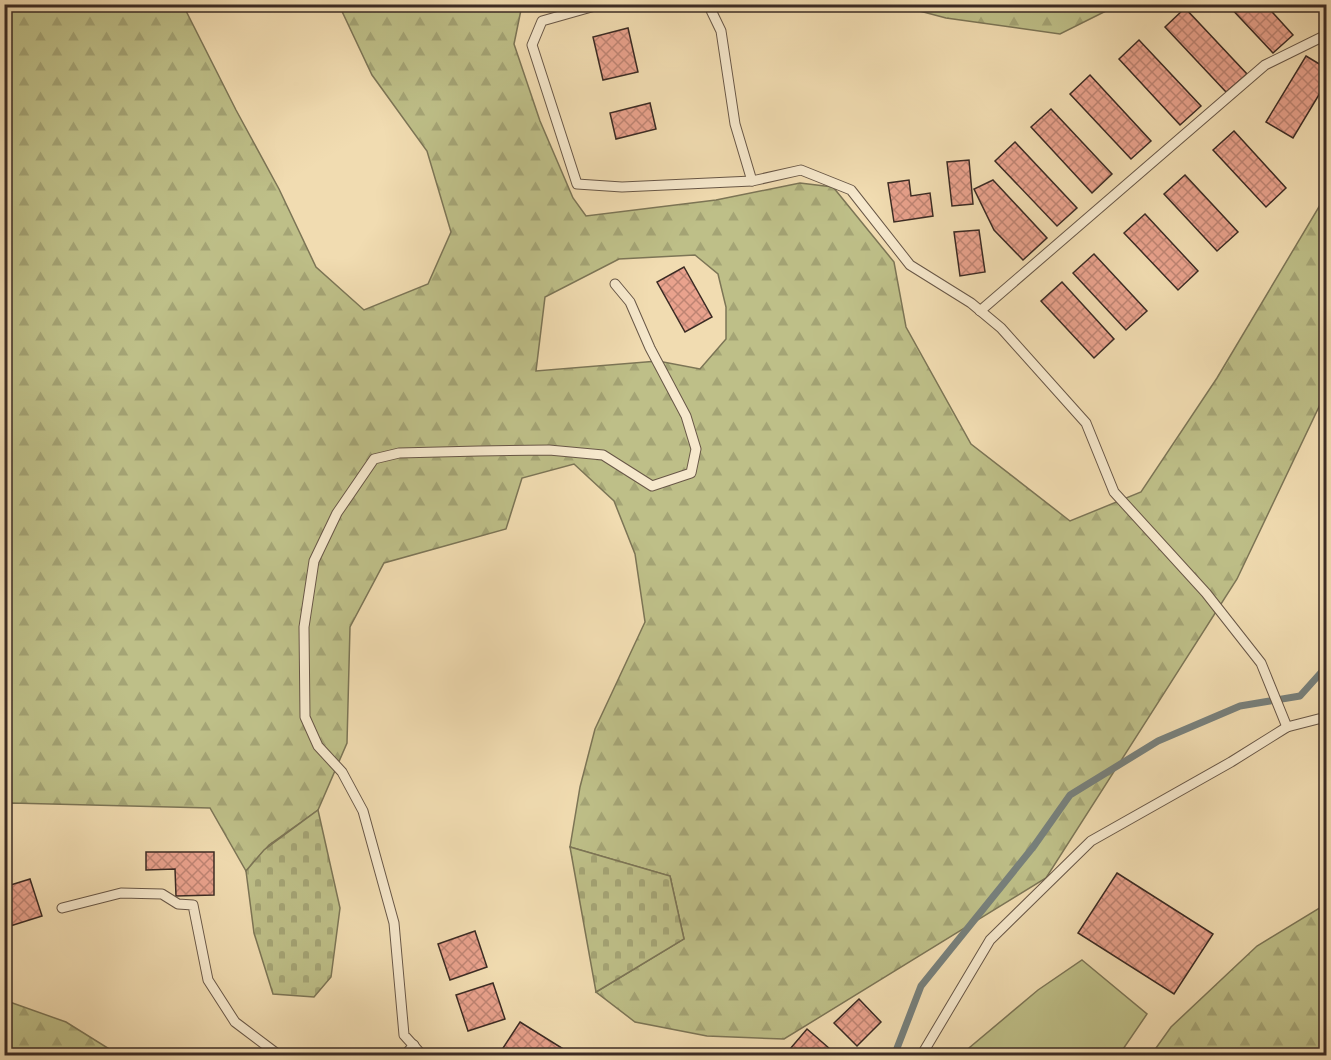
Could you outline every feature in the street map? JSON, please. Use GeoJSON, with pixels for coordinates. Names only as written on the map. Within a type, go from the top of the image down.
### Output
{"type":"FeatureCollection","features":[{"type":"Feature","properties":{"kind":"lane"},"geometry":{"type":"LineString","coordinates":[[602,4],[542,21],[532,45],[577,184],[622,187],[752,181],[801,170],[851,190],[910,266],[971,303],[1001,328],[1086,423],[1114,492],[1206,593],[1261,663],[1287,727]]}},
{"type":"Feature","properties":{"kind":"lane"},"geometry":{"type":"LineString","coordinates":[[708,4],[721,31],[735,124],[752,181]]}},
{"type":"Feature","properties":{"kind":"lane"},"geometry":{"type":"LineString","coordinates":[[980,311],[1265,65],[1326,35]]}},
{"type":"Feature","properties":{"kind":"lane"},"geometry":{"type":"LineString","coordinates":[[423,1056],[404,1035],[394,923],[363,811],[342,771],[318,746],[305,717],[304,627],[314,561],[337,513],[374,459],[399,453],[549,450],[603,455],[652,486],[691,473],[696,448],[686,416],[650,348],[630,302],[615,284]]}},
{"type":"Feature","properties":{"kind":"lane"},"geometry":{"type":"LineString","coordinates":[[921,1056],[990,940],[1091,840],[1231,762],[1287,727],[1326,717]]}},
{"type":"Feature","properties":{"kind":"lane"},"geometry":{"type":"LineString","coordinates":[[62,908],[121,892],[162,894],[178,904],[193,905],[208,980],[235,1022],[280,1056]]}},
{"type":"Feature","properties":{"kind":"lane"},"geometry":{"type":"LineString","coordinates":[[404,1056],[414,1045]]}},
{"type":"Feature","properties":{"kind":"green space"},"geometry":{"type":"Polygon","coordinates":[[[5,5],[183,5],[279,189],[316,267],[364,310],[428,284],[451,232],[427,151],[372,75],[339,5],[522,5],[514,44],[540,121],[573,198],[586,216],[716,200],[800,183],[833,187],[894,262],[906,327],[971,444],[1070,521],[1141,492],[1217,378],[1326,195],[1326,392],[1237,579],[1046,878],[784,1039],[707,1036],[635,1022],[596,992],[684,939],[670,876],[570,847],[580,787],[595,729],[645,622],[635,554],[614,501],[574,464],[522,478],[506,529],[384,563],[350,627],[347,743],[318,810],[269,845],[246,871],[210,808],[11,803],[5,811],[5,5]],[[695,255],[619,259],[545,297],[536,371],[658,361],[700,369],[726,339],[726,307],[718,274],[695,255]]]}},
{"type":"Feature","properties":{"kind":"green space"},"geometry":{"type":"Polygon","coordinates":[[[897,5],[1118,5],[1060,34],[946,18],[897,5]]]}},
{"type":"Feature","properties":{"kind":"green space"},"geometry":{"type":"Polygon","coordinates":[[[318,810],[340,908],[331,977],[314,997],[273,994],[254,933],[246,871],[264,850],[318,810]]]}},
{"type":"Feature","properties":{"kind":"green space"},"geometry":{"type":"Polygon","coordinates":[[[570,847],[670,876],[684,939],[596,992],[570,847]]]}},
{"type":"Feature","properties":{"kind":"green space"},"geometry":{"type":"Polygon","coordinates":[[[1326,904],[1326,1055],[1151,1055],[1171,1027],[1257,946],[1326,904]]]}},
{"type":"Feature","properties":{"kind":"green space"},"geometry":{"type":"Polygon","coordinates":[[[1082,960],[1147,1014],[1119,1055],[965,1055],[969,1048],[1038,990],[1082,960]]]}},
{"type":"Feature","properties":{"kind":"green space"},"geometry":{"type":"Polygon","coordinates":[[[4,1000],[66,1022],[119,1055],[5,1055],[4,1000]]]}},
{"type":"Feature","properties":{"kind":"building"},"geometry":{"type":"Polygon","coordinates":[[[1227,4],[1265,4],[1293,35],[1273,53],[1227,4]]]}},
{"type":"Feature","properties":{"kind":"building"},"geometry":{"type":"Polygon","coordinates":[[[1313,4],[1326,4],[1326,6],[1320,12],[1313,4]]]}},
{"type":"Feature","properties":{"kind":"building"},"geometry":{"type":"Polygon","coordinates":[[[1185,8],[1247,74],[1226,92],[1165,27],[1185,8]]]}},
{"type":"Feature","properties":{"kind":"building"},"geometry":{"type":"Polygon","coordinates":[[[628,28],[638,72],[603,80],[593,37],[628,28]]]}},
{"type":"Feature","properties":{"kind":"building"},"geometry":{"type":"Polygon","coordinates":[[[1139,40],[1201,106],[1180,125],[1119,59],[1139,40]]]}},
{"type":"Feature","properties":{"kind":"building"},"geometry":{"type":"Polygon","coordinates":[[[1306,56],[1326,68],[1326,83],[1293,138],[1266,122],[1306,56]]]}},
{"type":"Feature","properties":{"kind":"building"},"geometry":{"type":"Polygon","coordinates":[[[1090,75],[1151,141],[1131,159],[1070,94],[1090,75]]]}},
{"type":"Feature","properties":{"kind":"building"},"geometry":{"type":"Polygon","coordinates":[[[650,103],[656,129],[616,139],[610,113],[650,103]]]}},
{"type":"Feature","properties":{"kind":"building"},"geometry":{"type":"Polygon","coordinates":[[[1051,109],[1112,174],[1092,193],[1031,127],[1051,109]]]}},
{"type":"Feature","properties":{"kind":"building"},"geometry":{"type":"Polygon","coordinates":[[[1234,131],[1286,188],[1266,207],[1213,150],[1234,131]]]}},
{"type":"Feature","properties":{"kind":"building"},"geometry":{"type":"Polygon","coordinates":[[[1015,142],[1077,208],[1057,226],[995,161],[1015,142]]]}},
{"type":"Feature","properties":{"kind":"building"},"geometry":{"type":"Polygon","coordinates":[[[969,160],[973,204],[952,206],[947,162],[969,160]]]}},
{"type":"Feature","properties":{"kind":"building"},"geometry":{"type":"Polygon","coordinates":[[[1185,175],[1238,232],[1217,251],[1164,194],[1185,175]]]}},
{"type":"Feature","properties":{"kind":"building"},"geometry":{"type":"Polygon","coordinates":[[[909,180],[911,196],[930,193],[933,216],[894,222],[888,183],[909,180]]]}},
{"type":"Feature","properties":{"kind":"building"},"geometry":{"type":"Polygon","coordinates":[[[993,180],[1047,238],[1023,260],[994,230],[974,189],[993,180]]]}},
{"type":"Feature","properties":{"kind":"building"},"geometry":{"type":"Polygon","coordinates":[[[1145,214],[1198,271],[1178,290],[1124,233],[1145,214]]]}},
{"type":"Feature","properties":{"kind":"building"},"geometry":{"type":"Polygon","coordinates":[[[979,230],[985,272],[960,276],[954,232],[979,230]]]}},
{"type":"Feature","properties":{"kind":"building"},"geometry":{"type":"Polygon","coordinates":[[[1094,254],[1147,311],[1126,330],[1073,273],[1094,254]]]}},
{"type":"Feature","properties":{"kind":"building"},"geometry":{"type":"Polygon","coordinates":[[[684,267],[712,317],[685,332],[657,282],[684,267]]]}},
{"type":"Feature","properties":{"kind":"building"},"geometry":{"type":"Polygon","coordinates":[[[1062,282],[1114,339],[1094,358],[1041,301],[1062,282]]]}},
{"type":"Feature","properties":{"kind":"building"},"geometry":{"type":"Polygon","coordinates":[[[146,852],[214,852],[214,895],[176,896],[175,869],[146,870],[146,852]]]}},
{"type":"Feature","properties":{"kind":"building"},"geometry":{"type":"Polygon","coordinates":[[[1117,873],[1213,934],[1174,994],[1078,933],[1117,873]]]}},
{"type":"Feature","properties":{"kind":"building"},"geometry":{"type":"Polygon","coordinates":[[[30,879],[42,916],[4,928],[4,887],[30,879]]]}},
{"type":"Feature","properties":{"kind":"building"},"geometry":{"type":"Polygon","coordinates":[[[475,931],[487,967],[450,980],[438,944],[475,931]]]}},
{"type":"Feature","properties":{"kind":"building"},"geometry":{"type":"Polygon","coordinates":[[[493,983],[505,1019],[468,1031],[456,995],[493,983]]]}},
{"type":"Feature","properties":{"kind":"building"},"geometry":{"type":"Polygon","coordinates":[[[859,999],[881,1022],[857,1046],[834,1023],[859,999]]]}},
{"type":"Feature","properties":{"kind":"building"},"geometry":{"type":"Polygon","coordinates":[[[520,1022],[565,1050],[561,1056],[515,1056],[503,1048],[520,1022]]]}},
{"type":"Feature","properties":{"kind":"building"},"geometry":{"type":"Polygon","coordinates":[[[807,1029],[838,1056],[784,1056],[807,1029]]]}},
{"type":"Feature","properties":{"kind":"waterway"},"geometry":{"type":"LineString","coordinates":[[894,1056],[921,986],[1034,846],[1070,795],[1158,741],[1240,706],[1300,696],[1326,667]]}}]}
